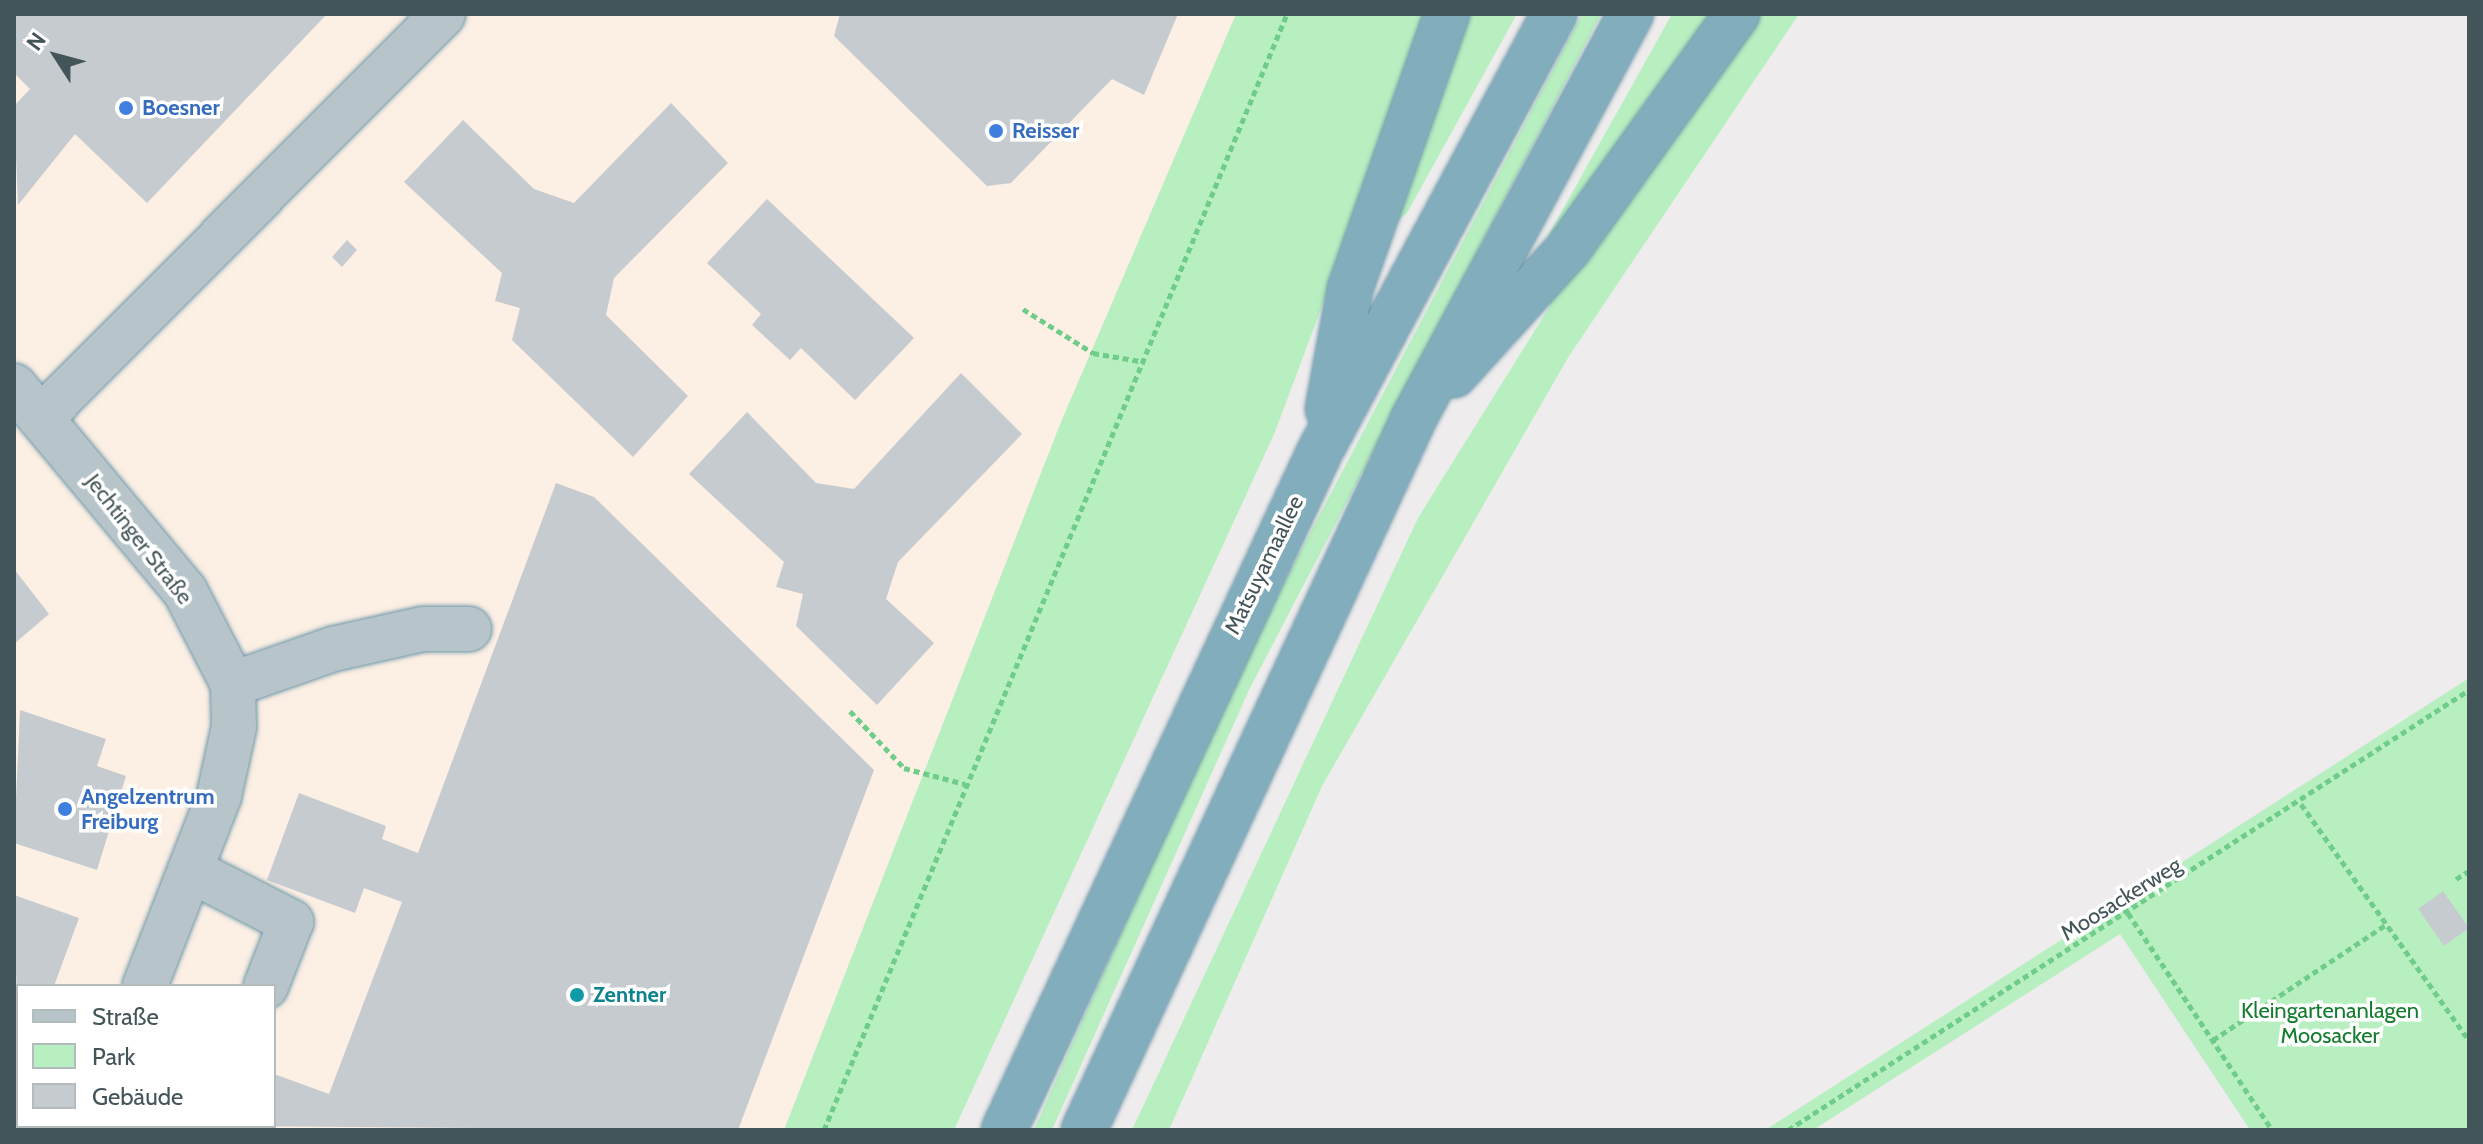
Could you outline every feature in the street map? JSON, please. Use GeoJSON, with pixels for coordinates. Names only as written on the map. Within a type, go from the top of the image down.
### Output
{"type":"FeatureCollection","features":[{"type":"Feature","properties":{"kind":"highway"},"geometry":{"type":"LineString","coordinates":[[1320,451],[1350,289],[1447,14]]}},
{"type":"Feature","properties":{"kind":"highway","name":"Matsuyamaallee"},"geometry":{"type":"LineString","coordinates":[[1004,1130],[1320,451],[1554,14]]}},
{"type":"Feature","properties":{"kind":"highway"},"geometry":{"type":"LineString","coordinates":[[1084,1130],[1414,418],[1631,14]]}},
{"type":"Feature","properties":{"kind":"highway"},"geometry":{"type":"LineString","coordinates":[[1414,418],[1569,248],[1737,14]]}},
{"type":"Feature","properties":{"kind":"street","name":"Jechtinger Straße"},"geometry":{"type":"LineString","coordinates":[[146,984],[219,796],[234,727],[233,684],[185,591],[28,402],[443,14]]}},
{"type":"Feature","properties":{"kind":"street"},"geometry":{"type":"LineString","coordinates":[[233,684],[333,649],[423,629],[469,629]]}},
{"type":"Feature","properties":{"kind":"street"},"geometry":{"type":"LineString","coordinates":[[190,870],[291,922],[267,984]]}},
{"type":"Feature","properties":{"kind":"path"},"geometry":{"type":"LineString","coordinates":[[824,1130],[1287,14]]}},
{"type":"Feature","properties":{"kind":"path"},"geometry":{"type":"LineString","coordinates":[[1023,309],[1093,353],[1145,362]]}},
{"type":"Feature","properties":{"kind":"path","name":"Moosackerweg"},"geometry":{"type":"LineString","coordinates":[[1788,1130],[2301,804],[2469,690]]}},
{"type":"Feature","properties":{"kind":"path"},"geometry":{"type":"LineString","coordinates":[[850,711],[904,768],[965,784]]}},
{"type":"Feature","properties":{"kind":"path"},"geometry":{"type":"LineString","coordinates":[[2301,804],[2469,1040]]}},
{"type":"Feature","properties":{"kind":"path"},"geometry":{"type":"LineString","coordinates":[[2456,879],[2469,871]]}},
{"type":"Feature","properties":{"kind":"path"},"geometry":{"type":"LineString","coordinates":[[2128,913],[2272,1130]]}},
{"type":"Feature","properties":{"kind":"path"},"geometry":{"type":"LineString","coordinates":[[2213,1040],[2387,924]]}},
{"type":"Feature","properties":{"kind":"shaded area"},"geometry":{"type":"Polygon","coordinates":[[[14,14],[1236,14],[1061,422],[784,1130],[161,1130],[155,1128],[276,1128],[276,984],[16,984],[16,1128],[68,1128],[14,1130],[14,14]]]}},
{"type":"Feature","properties":{"kind":"green space"},"geometry":{"type":"Polygon","coordinates":[[[1236,14],[1517,14],[1407,213],[1333,277],[1275,432],[954,1130],[784,1130],[1061,422],[1236,14]]]}},
{"type":"Feature","properties":{"kind":"green space"},"geometry":{"type":"Polygon","coordinates":[[[1582,14],[1601,14],[1249,690],[1052,1130],[1034,1130],[1232,682],[1582,14]]]}},
{"type":"Feature","properties":{"kind":"green space"},"geometry":{"type":"Polygon","coordinates":[[[1672,14],[1799,14],[1569,356],[1322,786],[1169,1130],[1132,1130],[1418,518],[1550,306],[1549,234],[1672,14]]]}},
{"type":"Feature","properties":{"kind":"green space","name":"Kleingartenanlagen Moosacker"},"geometry":{"type":"Polygon","coordinates":[[[2469,678],[2469,1130],[2250,1130],[2120,934],[1813,1130],[1765,1130],[2469,678]]]}},
{"type":"Feature","properties":{"kind":"building","name":"Boesner"},"geometry":{"type":"Polygon","coordinates":[[[14,14],[327,14],[147,203],[75,134],[18,205],[14,106],[30,89],[14,73],[14,14]]]}},
{"type":"Feature","properties":{"kind":"building","name":"Reisser"},"geometry":{"type":"Polygon","coordinates":[[[840,14],[1178,14],[1144,95],[1112,79],[1011,183],[987,186],[834,36],[840,14]]]}},
{"type":"Feature","properties":{"kind":"building"},"geometry":{"type":"Polygon","coordinates":[[[671,103],[728,163],[614,278],[606,315],[688,396],[633,457],[512,340],[520,308],[495,301],[502,273],[404,182],[463,120],[534,189],[574,203],[671,103]]]}},
{"type":"Feature","properties":{"kind":"building"},"geometry":{"type":"Polygon","coordinates":[[[767,199],[914,338],[855,400],[801,348],[790,360],[752,325],[761,314],[707,263],[767,199]]]}},
{"type":"Feature","properties":{"kind":"building"},"geometry":{"type":"Polygon","coordinates":[[[347,240],[357,250],[342,267],[332,257],[347,240]]]}},
{"type":"Feature","properties":{"kind":"building"},"geometry":{"type":"Polygon","coordinates":[[[961,373],[1022,434],[898,562],[886,599],[934,643],[877,705],[796,626],[803,594],[776,587],[784,562],[689,474],[747,412],[816,483],[854,489],[961,373]]]}},
{"type":"Feature","properties":{"kind":"building"},"geometry":{"type":"Polygon","coordinates":[[[556,483],[594,497],[874,770],[738,1130],[276,1126],[276,1075],[329,1094],[402,902],[364,888],[355,913],[267,880],[299,793],[386,826],[382,839],[418,853],[556,483]]]}},
{"type":"Feature","properties":{"kind":"building"},"geometry":{"type":"Polygon","coordinates":[[[14,569],[49,614],[14,644],[14,569]]]}},
{"type":"Feature","properties":{"kind":"building","name":"Angelzentrum Freiburg"},"geometry":{"type":"Polygon","coordinates":[[[20,710],[106,739],[97,766],[126,776],[97,870],[14,843],[20,710]]]}},
{"type":"Feature","properties":{"kind":"building"},"geometry":{"type":"Polygon","coordinates":[[[2443,891],[2469,928],[2444,946],[2418,909],[2443,891]]]}},
{"type":"Feature","properties":{"kind":"building"},"geometry":{"type":"Polygon","coordinates":[[[14,895],[79,918],[55,984],[16,984],[14,895]]]}},
{"type":"Feature","properties":{"kind":"place","name":"Boesner"},"geometry":{"type":"Point","coordinates":[126,108]}},
{"type":"Feature","properties":{"kind":"place","name":"Reisser"},"geometry":{"type":"Point","coordinates":[996,131]}},
{"type":"Feature","properties":{"kind":"place","name":"Angelzentrum Freiburg"},"geometry":{"type":"Point","coordinates":[65,809]}},
{"type":"Feature","properties":{"kind":"place","name":"Zentner"},"geometry":{"type":"Point","coordinates":[577,995]}}]}
